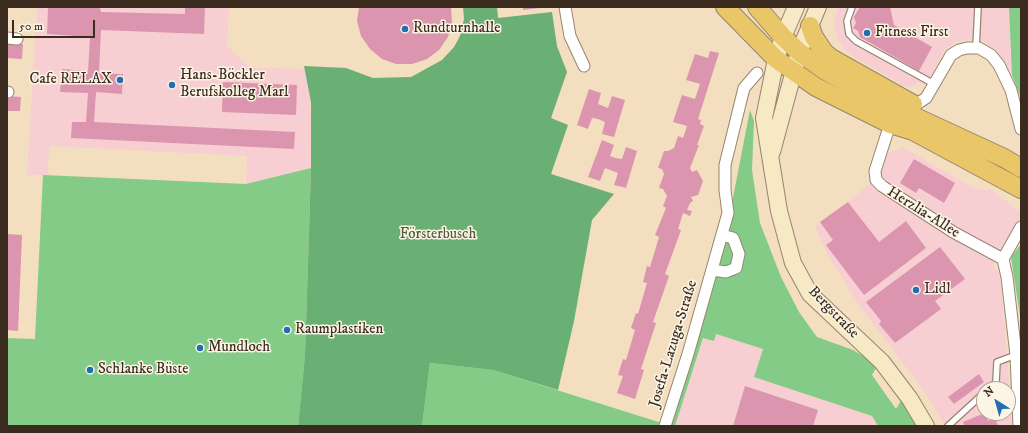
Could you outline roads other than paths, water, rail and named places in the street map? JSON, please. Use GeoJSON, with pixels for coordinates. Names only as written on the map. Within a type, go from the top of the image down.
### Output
{"type":"FeatureCollection","features":[{"type":"Feature","properties":{"kind":"main road"},"geometry":{"type":"LineString","coordinates":[[725,7],[776,59],[816,87],[890,124],[913,131],[1021,189]]}},
{"type":"Feature","properties":{"kind":"main road"},"geometry":{"type":"LineString","coordinates":[[757,7],[783,37],[799,52],[824,70],[883,102],[911,109]]}},
{"type":"Feature","properties":{"kind":"main road"},"geometry":{"type":"LineString","coordinates":[[810,26],[814,37],[824,52],[831,58],[911,109],[1021,168]]}},
{"type":"Feature","properties":{"kind":"street"},"geometry":{"type":"LineString","coordinates":[[565,7],[570,36],[584,66]]}},
{"type":"Feature","properties":{"kind":"street","name":"Bergstraße"},"geometry":{"type":"LineString","coordinates":[[796,7],[783,37],[776,59],[764,118],[779,211],[793,263],[810,294],[882,362],[910,399],[926,426]]}},
{"type":"Feature","properties":{"kind":"street","name":"Bergstraße"},"geometry":{"type":"LineString","coordinates":[[770,159],[799,52],[818,7]]}},
{"type":"Feature","properties":{"kind":"street"},"geometry":{"type":"LineString","coordinates":[[911,109],[926,98],[950,55],[967,48],[976,48],[991,55],[999,65],[1011,90],[1021,129]]}},
{"type":"Feature","properties":{"kind":"street","name":"Josefa-Lazuga-Straße"},"geometry":{"type":"LineString","coordinates":[[665,426],[728,213],[725,190],[725,165],[744,88],[757,73]]}},
{"type":"Feature","properties":{"kind":"street","name":"Herzlia-Allee"},"geometry":{"type":"LineString","coordinates":[[890,124],[875,171],[876,180],[882,186],[953,232],[1003,259]]}},
{"type":"Feature","properties":{"kind":"street"},"geometry":{"type":"LineString","coordinates":[[1019,426],[1016,355],[1007,277],[1003,259],[1021,227]]}},
{"type":"Feature","properties":{"kind":"street","name":"Josefa-Lazuga-Straße"},"geometry":{"type":"LineString","coordinates":[[712,270],[726,272],[736,268],[739,254],[733,238],[722,235]]}},
{"type":"Feature","properties":{"kind":"lane"},"geometry":{"type":"LineString","coordinates":[[852,7],[847,21],[849,34],[856,41],[934,84]]}},
{"type":"Feature","properties":{"kind":"lane"},"geometry":{"type":"LineString","coordinates":[[976,48],[978,7]]}},
{"type":"Feature","properties":{"kind":"lane"},"geometry":{"type":"LineString","coordinates":[[996,381],[997,362],[1016,355]]}},
{"type":"Feature","properties":{"kind":"lane"},"geometry":{"type":"LineString","coordinates":[[948,426],[976,400]]}},
{"type":"Feature","properties":{"kind":"place","name":"Rundturnhalle"},"geometry":{"type":"Point","coordinates":[405,29]}},
{"type":"Feature","properties":{"kind":"place","name":"Fitness First"},"geometry":{"type":"Point","coordinates":[867,33]}},
{"type":"Feature","properties":{"kind":"place","name":"Cafe RELAX"},"geometry":{"type":"Point","coordinates":[120,80]}},
{"type":"Feature","properties":{"kind":"place","name":"Hans-Böckler Berufskolleg Marl"},"geometry":{"type":"Point","coordinates":[172,85]}},
{"type":"Feature","properties":{"kind":"place","name":"Lidl"},"geometry":{"type":"Point","coordinates":[916,290]}},
{"type":"Feature","properties":{"kind":"place","name":"Raumplastiken"},"geometry":{"type":"Point","coordinates":[287,330]}},
{"type":"Feature","properties":{"kind":"place","name":"Mundloch"},"geometry":{"type":"Point","coordinates":[200,348]}},
{"type":"Feature","properties":{"kind":"place","name":"Schlanke Büste"},"geometry":{"type":"Point","coordinates":[90,370]}},
{"type":"Feature","properties":{"kind":"park label","name":"Försterbusch"},"geometry":{"type":"Point","coordinates":[438,235]}}]}
